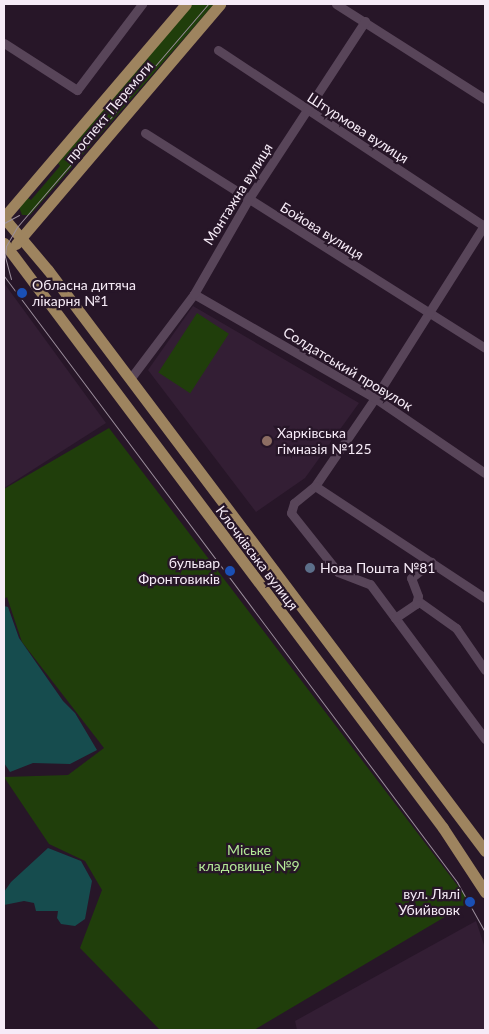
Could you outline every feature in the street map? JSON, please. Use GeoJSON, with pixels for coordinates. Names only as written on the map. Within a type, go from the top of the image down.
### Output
{"type":"FeatureCollection","features":[{"type":"Feature","properties":{"kind":"main road","name":"проспект Перемоги"},"geometry":{"type":"LineString","coordinates":[[4,218],[186,4]]}},
{"type":"Feature","properties":{"kind":"main road","name":"проспект Перемоги"},"geometry":{"type":"LineString","coordinates":[[7,247],[20,239],[220,4]]}},
{"type":"Feature","properties":{"kind":"main road","name":"Клочківська вулиця"},"geometry":{"type":"LineString","coordinates":[[4,218],[48,270],[485,851]]}},
{"type":"Feature","properties":{"kind":"main road","name":"Клочківська вулиця"},"geometry":{"type":"LineString","coordinates":[[7,247],[443,828],[485,892]]}},
{"type":"Feature","properties":{"kind":"street"},"geometry":{"type":"LineString","coordinates":[[336,4],[485,99]]}},
{"type":"Feature","properties":{"kind":"street"},"geometry":{"type":"LineString","coordinates":[[4,43],[47,72],[79,89],[138,5]]}},
{"type":"Feature","properties":{"kind":"street","name":"Монтажна вулиця"},"geometry":{"type":"LineString","coordinates":[[130,379],[194,294],[248,200],[365,21]]}},
{"type":"Feature","properties":{"kind":"street","name":"Штурмова вулиця"},"geometry":{"type":"LineString","coordinates":[[218,50],[306,111],[485,226]]}},
{"type":"Feature","properties":{"kind":"street","name":"Бойова вулиця"},"geometry":{"type":"LineString","coordinates":[[145,133],[429,315],[485,348]]}},
{"type":"Feature","properties":{"kind":"street"},"geometry":{"type":"LineString","coordinates":[[485,226],[375,398],[315,486],[294,504],[293,518],[338,572],[370,584],[485,739]]}},
{"type":"Feature","properties":{"kind":"street","name":"Солдатський провулок"},"geometry":{"type":"LineString","coordinates":[[194,294],[375,398],[485,473]]}},
{"type":"Feature","properties":{"kind":"street"},"geometry":{"type":"LineString","coordinates":[[315,486],[430,562],[484,593]]}},
{"type":"Feature","properties":{"kind":"street"},"geometry":{"type":"LineString","coordinates":[[430,562],[412,578],[418,601],[456,628],[485,670]]}},
{"type":"Feature","properties":{"kind":"street"},"geometry":{"type":"LineString","coordinates":[[395,618],[418,601]]}},
{"type":"Feature","properties":{"kind":"shaded area"},"geometry":{"type":"Polygon","coordinates":[[[4,283],[106,423],[4,488],[4,283]]]}},
{"type":"Feature","properties":{"kind":"shaded area","name":"Харківська гімназія №125"},"geometry":{"type":"Polygon","coordinates":[[[193,306],[359,403],[305,478],[256,512],[148,370],[193,306]]]}},
{"type":"Feature","properties":{"kind":"shaded area"},"geometry":{"type":"Polygon","coordinates":[[[4,606],[8,607],[19,638],[63,701],[75,713],[97,750],[70,764],[33,763],[10,772],[4,763],[4,606]]]}},
{"type":"Feature","properties":{"kind":"shaded area"},"geometry":{"type":"Polygon","coordinates":[[[48,848],[81,861],[92,881],[85,919],[75,926],[61,924],[57,918],[58,911],[36,911],[34,903],[24,901],[4,905],[4,892],[11,882],[48,848]]]}},
{"type":"Feature","properties":{"kind":"shaded area"},"geometry":{"type":"Polygon","coordinates":[[[476,921],[485,948],[485,1030],[297,1030],[295,1021],[476,921]]]}},
{"type":"Feature","properties":{"kind":"green space"},"geometry":{"type":"Polygon","coordinates":[[[193,4],[214,4],[30,215],[22,215],[19,207],[28,198],[31,200],[60,166],[58,163],[193,4]]]}},
{"type":"Feature","properties":{"kind":"green space"},"geometry":{"type":"Polygon","coordinates":[[[197,313],[229,334],[190,393],[158,373],[197,313]]]}},
{"type":"Feature","properties":{"kind":"green space","name":"Міське кладовище №9"},"geometry":{"type":"Polygon","coordinates":[[[109,428],[470,902],[254,1030],[159,1029],[80,948],[102,890],[85,861],[49,844],[4,777],[68,775],[104,748],[22,642],[7,597],[4,599],[4,489],[109,428]]]}},
{"type":"Feature","properties":{"kind":"tram line"},"geometry":{"type":"LineString","coordinates":[[11,279],[5,257],[6,246],[17,227],[208,4]]}},
{"type":"Feature","properties":{"kind":"tram line"},"geometry":{"type":"LineString","coordinates":[[4,223],[19,215]]}},
{"type":"Feature","properties":{"kind":"tram line"},"geometry":{"type":"LineString","coordinates":[[4,276],[457,882],[485,932]]}},
{"type":"Feature","properties":{"kind":"place","name":"Обласна дитяча лікарня №1"},"geometry":{"type":"Point","coordinates":[22,293]}},
{"type":"Feature","properties":{"kind":"place","name":"Харківська гімназія №125"},"geometry":{"type":"Point","coordinates":[267,441]}},
{"type":"Feature","properties":{"kind":"place","name":"Нова Пошта №81"},"geometry":{"type":"Point","coordinates":[310,568]}},
{"type":"Feature","properties":{"kind":"place","name":"бульвар Фронтовиків"},"geometry":{"type":"Point","coordinates":[230,571]}},
{"type":"Feature","properties":{"kind":"place","name":"вул. Лялі Убийвовк"},"geometry":{"type":"Point","coordinates":[470,902]}}]}
